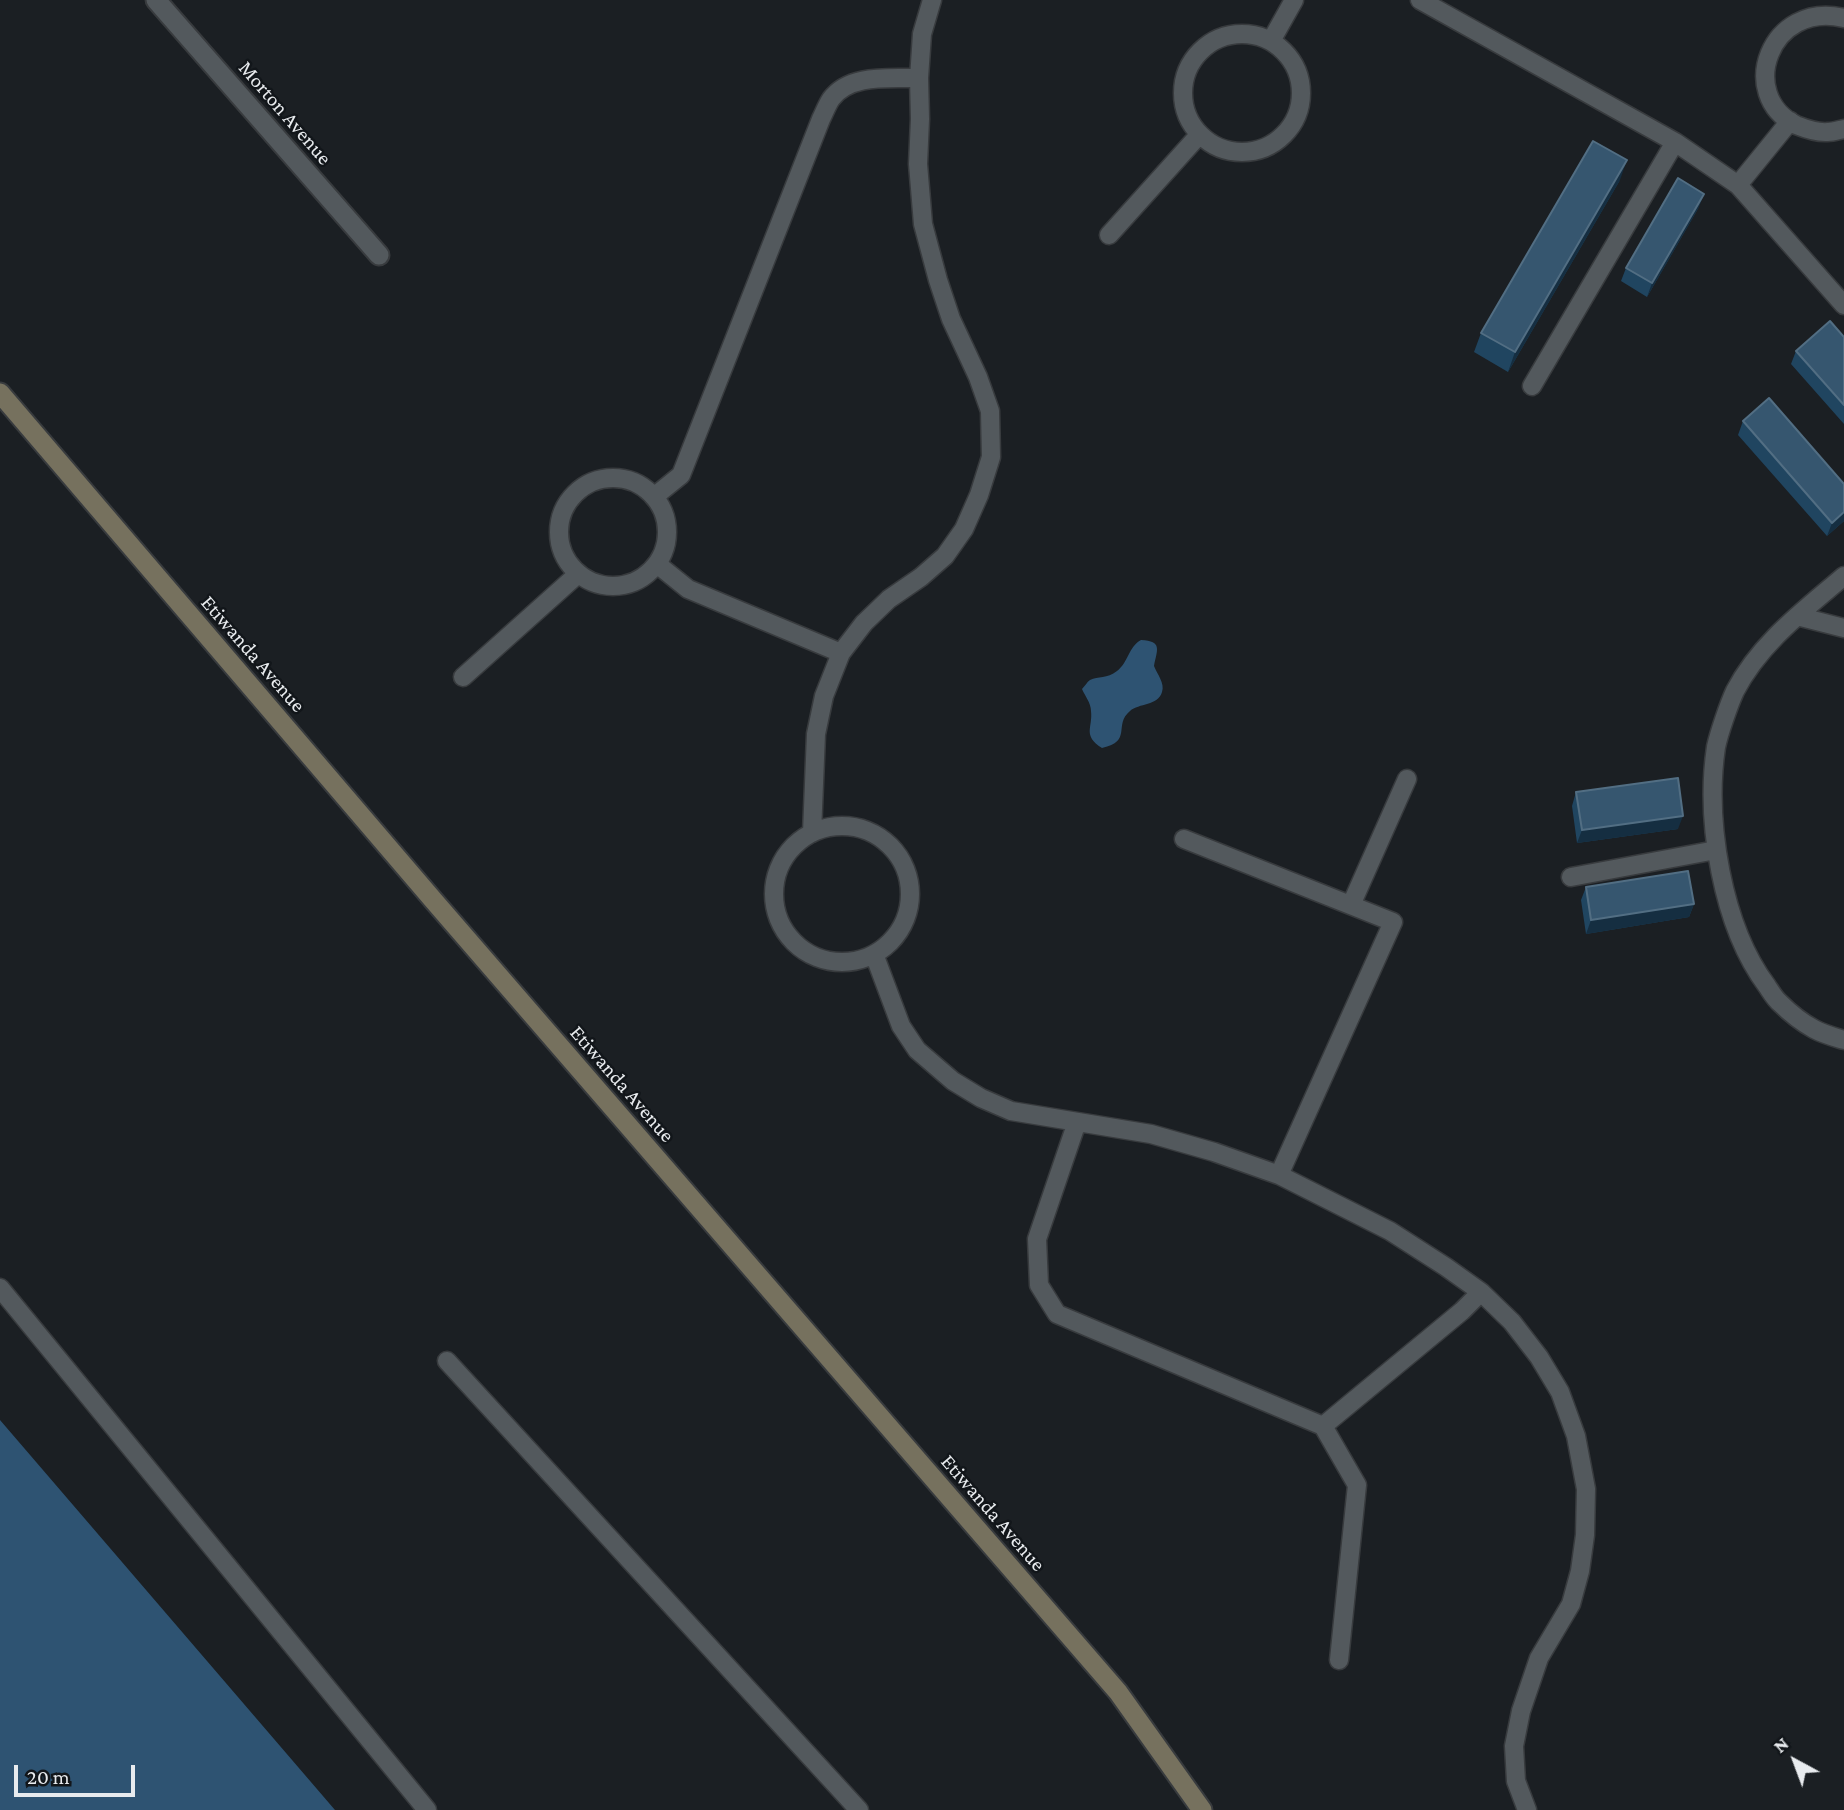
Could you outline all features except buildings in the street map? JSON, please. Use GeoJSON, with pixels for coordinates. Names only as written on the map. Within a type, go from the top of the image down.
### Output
{"type":"FeatureCollection","features":[{"type":"Feature","properties":{"kind":"main road","name":"Etiwanda Avenue"},"geometry":{"type":"LineString","coordinates":[[0,393],[496,973],[1118,1692],[1202,1810]]}},
{"type":"Feature","properties":{"kind":"street","name":"Morton Avenue"},"geometry":{"type":"LineString","coordinates":[[156,0],[379,255]]}},
{"type":"Feature","properties":{"kind":"lane"},"geometry":{"type":"LineString","coordinates":[[812,833],[816,734],[824,696],[841,653],[864,623],[881,607],[945,556],[964,529],[979,495],[991,457],[990,411],[978,377],[951,319],[923,223],[918,164],[919,78],[922,34],[932,0]]}},
{"type":"Feature","properties":{"kind":"lane"},"geometry":{"type":"LineString","coordinates":[[1271,41],[1294,0]]}},
{"type":"Feature","properties":{"kind":"lane"},"geometry":{"type":"LineString","coordinates":[[1420,0],[1675,142],[1738,185],[1844,305]]}},
{"type":"Feature","properties":{"kind":"lane"},"geometry":{"type":"LineString","coordinates":[[1844,18],[1832,14],[1812,15],[1794,22],[1779,35],[1769,52],[1766,71],[1768,90],[1776,107],[1790,121],[1808,130],[1827,133],[1844,129]]}},
{"type":"Feature","properties":{"kind":"lane"},"geometry":{"type":"LineString","coordinates":[[1234,34],[1253,34],[1271,41],[1287,54],[1297,71],[1301,90],[1299,110],[1290,129],[1275,143],[1256,151],[1236,152],[1216,147],[1199,135],[1189,120],[1183,102],[1183,83],[1189,65],[1201,50],[1216,39],[1234,34]]}},
{"type":"Feature","properties":{"kind":"lane"},"geometry":{"type":"LineString","coordinates":[[655,496],[681,475],[821,119],[832,98],[857,81],[919,78]]}},
{"type":"Feature","properties":{"kind":"lane"},"geometry":{"type":"LineString","coordinates":[[1738,185],[1790,121]]}},
{"type":"Feature","properties":{"kind":"lane"},"geometry":{"type":"LineString","coordinates":[[1109,235],[1199,135]]}},
{"type":"Feature","properties":{"kind":"lane"},"geometry":{"type":"LineString","coordinates":[[1532,386],[1675,142]]}},
{"type":"Feature","properties":{"kind":"lane"},"geometry":{"type":"LineString","coordinates":[[606,478],[624,478],[641,484],[655,496],[664,512],[668,530],[666,548],[657,564],[644,577],[611,587],[593,583],[578,574],[566,560],[560,544],[558,525],[574,493],[589,483],[606,478]]}},
{"type":"Feature","properties":{"kind":"lane"},"geometry":{"type":"LineString","coordinates":[[657,564],[688,589],[841,653]]}},
{"type":"Feature","properties":{"kind":"lane"},"geometry":{"type":"LineString","coordinates":[[463,677],[578,574]]}},
{"type":"Feature","properties":{"kind":"lane"},"geometry":{"type":"LineString","coordinates":[[1844,576],[1762,649],[1735,692],[1717,744],[1713,781],[1716,850],[1738,935],[1756,972],[1779,1003],[1814,1030],[1844,1040]]}},
{"type":"Feature","properties":{"kind":"lane"},"geometry":{"type":"LineString","coordinates":[[1797,616],[1844,628]]}},
{"type":"Feature","properties":{"kind":"lane"},"geometry":{"type":"LineString","coordinates":[[1351,905],[1406,779]]}},
{"type":"Feature","properties":{"kind":"lane"},"geometry":{"type":"LineString","coordinates":[[835,827],[858,828],[880,837],[897,853],[908,874],[910,897],[905,920],[892,940],[874,954],[856,961],[838,962],[819,958],[802,950],[780,921],[775,903],[776,882],[783,862],[795,845],[812,833],[835,827]]}},
{"type":"Feature","properties":{"kind":"lane"},"geometry":{"type":"LineString","coordinates":[[1184,839],[1393,922],[1279,1175]]}},
{"type":"Feature","properties":{"kind":"lane"},"geometry":{"type":"LineString","coordinates":[[1571,877],[1716,850]]}},
{"type":"Feature","properties":{"kind":"lane"},"geometry":{"type":"LineString","coordinates":[[874,954],[901,1026],[918,1050],[953,1081],[981,1098],[1011,1111],[1152,1134],[1279,1175],[1390,1231],[1481,1292],[1512,1322],[1539,1357],[1560,1392],[1576,1436],[1586,1489],[1585,1535],[1580,1571],[1571,1604],[1539,1658],[1521,1711],[1514,1746],[1516,1781],[1527,1810]]}},
{"type":"Feature","properties":{"kind":"lane"},"geometry":{"type":"LineString","coordinates":[[1077,1122],[1037,1239],[1039,1285],[1057,1314],[1323,1426],[1357,1485],[1339,1660]]}},
{"type":"Feature","properties":{"kind":"lane"},"geometry":{"type":"LineString","coordinates":[[0,1288],[427,1810]]}},
{"type":"Feature","properties":{"kind":"lane"},"geometry":{"type":"LineString","coordinates":[[1323,1426],[1462,1311],[1481,1292]]}},
{"type":"Feature","properties":{"kind":"lane"},"geometry":{"type":"LineString","coordinates":[[447,1361],[859,1810]]}},
{"type":"Feature","properties":{"kind":"water"},"geometry":{"type":"Polygon","coordinates":[[[1141,640],[1156,644],[1154,666],[1162,682],[1162,692],[1157,700],[1130,711],[1125,716],[1117,741],[1102,748],[1090,735],[1091,708],[1082,689],[1090,680],[1117,671],[1141,640]]]}},
{"type":"Feature","properties":{"kind":"water"},"geometry":{"type":"Polygon","coordinates":[[[0,1420],[335,1810],[0,1810],[0,1420]]]}}]}
